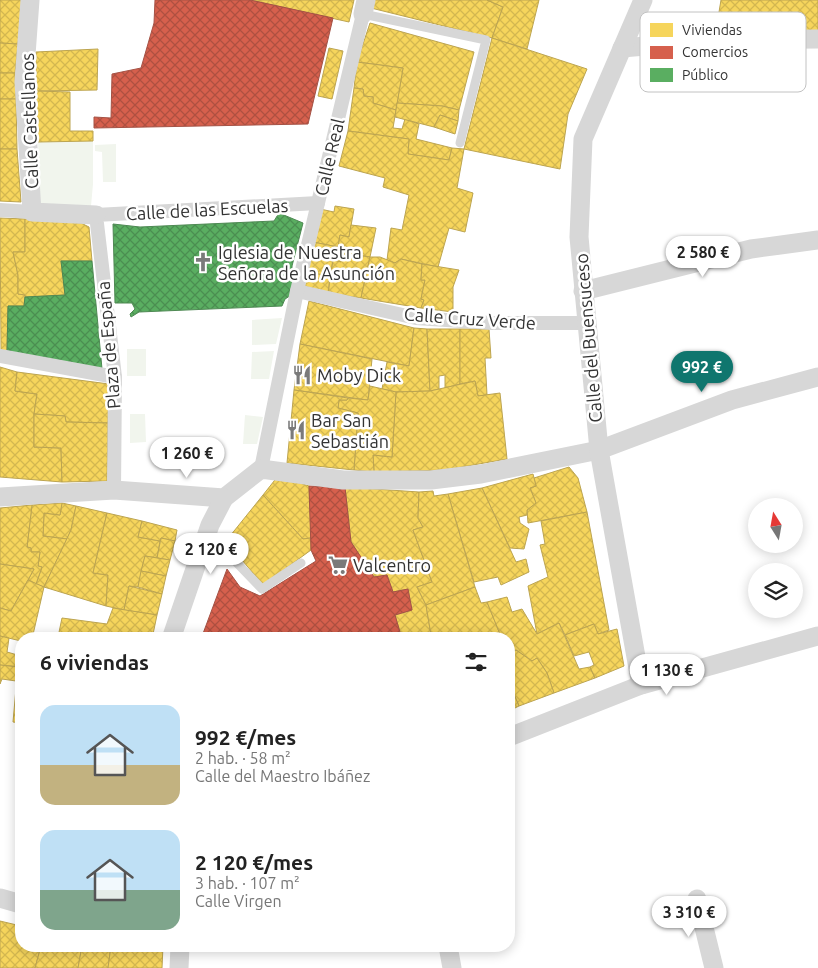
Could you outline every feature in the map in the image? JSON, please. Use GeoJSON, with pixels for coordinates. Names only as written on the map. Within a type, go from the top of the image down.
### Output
{"type":"FeatureCollection","features":[{"type":"Feature","properties":{"kind":"street","name":"Calle Castellanos"},"geometry":{"type":"LineString","coordinates":[[30,0],[24,82],[32,212]]}},
{"type":"Feature","properties":{"kind":"street","name":"Calle del Buensuceso"},"geometry":{"type":"LineString","coordinates":[[641,685],[599,450],[578,237],[583,139],[643,0]]}},
{"type":"Feature","properties":{"kind":"street","name":"Calle Real"},"geometry":{"type":"LineString","coordinates":[[261,469],[297,291],[364,7]]}},
{"type":"Feature","properties":{"kind":"street"},"geometry":{"type":"LineString","coordinates":[[622,48],[640,46]]}},
{"type":"Feature","properties":{"kind":"street","name":"Calle de las Escuelas"},"geometry":{"type":"LineString","coordinates":[[96,214],[318,203]]}},
{"type":"Feature","properties":{"kind":"street"},"geometry":{"type":"LineString","coordinates":[[0,210],[96,214]]}},
{"type":"Feature","properties":{"kind":"street","name":"Plaza de España"},"geometry":{"type":"LineString","coordinates":[[96,214],[115,377],[114,490]]}},
{"type":"Feature","properties":{"kind":"street"},"geometry":{"type":"LineString","coordinates":[[583,291],[751,248],[818,240]]}},
{"type":"Feature","properties":{"kind":"street","name":"Calle Cruz Verde"},"geometry":{"type":"LineString","coordinates":[[297,291],[416,318],[492,323],[586,323]]}},
{"type":"Feature","properties":{"kind":"street"},"geometry":{"type":"LineString","coordinates":[[0,356],[115,377]]}},
{"type":"Feature","properties":{"kind":"street"},"geometry":{"type":"LineString","coordinates":[[173,632],[210,525],[224,498],[261,469],[343,480],[431,480],[481,474],[599,450],[732,400],[818,377]]}},
{"type":"Feature","properties":{"kind":"street"},"geometry":{"type":"LineString","coordinates":[[0,497],[114,490],[224,498]]}},
{"type":"Feature","properties":{"kind":"street"},"geometry":{"type":"LineString","coordinates":[[515,734],[641,685],[818,636]]}},
{"type":"Feature","properties":{"kind":"street"},"geometry":{"type":"LineString","coordinates":[[0,898],[15,902]]}},
{"type":"Feature","properties":{"kind":"street"},"geometry":{"type":"LineString","coordinates":[[697,899],[714,968]]}},
{"type":"Feature","properties":{"kind":"street"},"geometry":{"type":"LineString","coordinates":[[179,968],[180,952]]}},
{"type":"Feature","properties":{"kind":"street"},"geometry":{"type":"LineString","coordinates":[[449,952],[452,968]]}},
{"type":"Feature","properties":{"kind":"lane"},"geometry":{"type":"LineString","coordinates":[[364,7],[486,40],[460,143]]}},
{"type":"Feature","properties":{"kind":"lane"},"geometry":{"type":"LineString","coordinates":[[208,533],[262,590],[301,563]]}},
{"type":"Feature","properties":{"kind":"shaded area"},"geometry":{"type":"Polygon","coordinates":[[[93,141],[91,206],[40,205],[38,142],[93,141]]]}},
{"type":"Feature","properties":{"kind":"shaded area"},"geometry":{"type":"Polygon","coordinates":[[[116,144],[116,182],[103,182],[102,152],[95,151],[95,145],[116,144]]]}},
{"type":"Feature","properties":{"kind":"shaded area"},"geometry":{"type":"Polygon","coordinates":[[[282,318],[276,344],[252,345],[252,320],[282,318]]]}},
{"type":"Feature","properties":{"kind":"shaded area"},"geometry":{"type":"Polygon","coordinates":[[[127,349],[146,349],[146,376],[127,376],[127,349]]]}},
{"type":"Feature","properties":{"kind":"shaded area"},"geometry":{"type":"Polygon","coordinates":[[[274,351],[269,379],[251,379],[252,352],[274,351]]]}},
{"type":"Feature","properties":{"kind":"shaded area"},"geometry":{"type":"Polygon","coordinates":[[[130,414],[145,414],[146,442],[130,443],[130,414]]]}},
{"type":"Feature","properties":{"kind":"shaded area"},"geometry":{"type":"Polygon","coordinates":[[[245,415],[263,417],[257,444],[243,444],[245,415]]]}},
{"type":"Feature","properties":{"kind":"building: Viviendas"},"geometry":{"type":"Polygon","coordinates":[[[0,0],[23,0],[18,44],[0,43],[0,0]]]}},
{"type":"Feature","properties":{"kind":"building: Viviendas"},"geometry":{"type":"Polygon","coordinates":[[[250,0],[354,0],[349,22],[250,0]]]}},
{"type":"Feature","properties":{"kind":"building: Viviendas"},"geometry":{"type":"Polygon","coordinates":[[[374,0],[487,0],[503,7],[492,38],[371,8],[374,0]]]}},
{"type":"Feature","properties":{"kind":"building: Viviendas"},"geometry":{"type":"Polygon","coordinates":[[[487,0],[539,0],[527,49],[492,38],[503,7],[487,0]]]}},
{"type":"Feature","properties":{"kind":"building: Viviendas"},"geometry":{"type":"Polygon","coordinates":[[[721,0],[818,0],[818,31],[806,31],[806,12],[719,12],[721,0]]]}},
{"type":"Feature","properties":{"kind":"building: Viviendas"},"geometry":{"type":"Polygon","coordinates":[[[370,23],[474,52],[459,110],[442,106],[397,103],[403,68],[357,62],[370,23]]]}},
{"type":"Feature","properties":{"kind":"building: Viviendas"},"geometry":{"type":"Polygon","coordinates":[[[492,38],[587,69],[568,114],[560,169],[464,149],[492,38]]]}},
{"type":"Feature","properties":{"kind":"building: Viviendas"},"geometry":{"type":"Polygon","coordinates":[[[0,43],[18,44],[15,73],[0,73],[0,43]]]}},
{"type":"Feature","properties":{"kind":"building: Viviendas"},"geometry":{"type":"Polygon","coordinates":[[[329,48],[343,51],[332,99],[318,96],[329,48]]]}},
{"type":"Feature","properties":{"kind":"building: Viviendas"},"geometry":{"type":"Polygon","coordinates":[[[98,49],[97,90],[36,91],[36,52],[98,49]]]}},
{"type":"Feature","properties":{"kind":"building: Viviendas"},"geometry":{"type":"Polygon","coordinates":[[[357,62],[403,68],[396,110],[373,103],[373,97],[364,96],[363,89],[354,88],[357,62]]]}},
{"type":"Feature","properties":{"kind":"building: Viviendas"},"geometry":{"type":"Polygon","coordinates":[[[0,73],[15,73],[16,99],[0,99],[0,73]]]}},
{"type":"Feature","properties":{"kind":"building: Viviendas"},"geometry":{"type":"Polygon","coordinates":[[[354,88],[363,89],[364,96],[373,97],[373,103],[396,110],[393,128],[402,129],[405,119],[419,124],[416,139],[452,148],[449,160],[408,154],[409,139],[348,131],[354,88]]]}},
{"type":"Feature","properties":{"kind":"building: Viviendas"},"geometry":{"type":"Polygon","coordinates":[[[36,91],[70,92],[70,131],[93,131],[93,141],[38,142],[36,91]]]}},
{"type":"Feature","properties":{"kind":"building: Viviendas"},"geometry":{"type":"Polygon","coordinates":[[[0,99],[16,99],[17,149],[0,149],[0,99]]]}},
{"type":"Feature","properties":{"kind":"building: Viviendas"},"geometry":{"type":"Polygon","coordinates":[[[397,103],[442,106],[459,110],[458,121],[440,115],[434,127],[395,117],[397,103]]]}},
{"type":"Feature","properties":{"kind":"building: Viviendas"},"geometry":{"type":"Polygon","coordinates":[[[440,115],[458,121],[455,134],[434,127],[440,115]]]}},
{"type":"Feature","properties":{"kind":"building: Viviendas"},"geometry":{"type":"Polygon","coordinates":[[[348,131],[409,139],[408,154],[449,160],[452,148],[464,149],[457,188],[473,193],[465,232],[449,228],[438,267],[401,259],[395,263],[387,260],[391,228],[402,230],[409,195],[383,187],[385,178],[339,166],[348,131]]]}},
{"type":"Feature","properties":{"kind":"building: Viviendas"},"geometry":{"type":"Polygon","coordinates":[[[0,149],[17,149],[21,202],[0,201],[0,149]]]}},
{"type":"Feature","properties":{"kind":"building: Viviendas"},"geometry":{"type":"Polygon","coordinates":[[[335,206],[354,209],[349,237],[340,235],[338,247],[313,242],[320,209],[334,212],[335,206]]]}},
{"type":"Feature","properties":{"kind":"building: Viviendas"},"geometry":{"type":"Polygon","coordinates":[[[0,218],[25,219],[25,252],[13,252],[18,275],[18,294],[25,295],[24,306],[8,306],[7,351],[1,350],[0,218]]]}},
{"type":"Feature","properties":{"kind":"building: Viviendas"},"geometry":{"type":"Polygon","coordinates":[[[25,219],[81,223],[89,227],[92,261],[61,261],[65,295],[25,297],[25,295],[18,294],[18,275],[13,252],[25,252],[25,219]]]}},
{"type":"Feature","properties":{"kind":"building: Viviendas"},"geometry":{"type":"Polygon","coordinates":[[[351,225],[376,228],[370,257],[343,253],[341,262],[333,260],[330,276],[306,272],[313,242],[338,247],[340,235],[349,237],[351,225]]]}},
{"type":"Feature","properties":{"kind":"building: Viviendas"},"geometry":{"type":"Polygon","coordinates":[[[343,253],[370,257],[361,298],[328,293],[333,260],[341,262],[343,253]]]}},
{"type":"Feature","properties":{"kind":"building: Viviendas"},"geometry":{"type":"Polygon","coordinates":[[[370,257],[380,257],[395,263],[401,259],[422,264],[421,280],[425,280],[421,299],[424,300],[421,308],[361,298],[370,257]]]}},
{"type":"Feature","properties":{"kind":"building: Viviendas"},"geometry":{"type":"Polygon","coordinates":[[[422,264],[459,270],[453,287],[453,312],[421,308],[424,300],[421,299],[425,280],[421,280],[422,264]]]}},
{"type":"Feature","properties":{"kind":"building: Viviendas"},"geometry":{"type":"Polygon","coordinates":[[[306,272],[330,276],[328,293],[304,286],[306,272]]]}},
{"type":"Feature","properties":{"kind":"building: Viviendas"},"geometry":{"type":"Polygon","coordinates":[[[309,301],[414,328],[409,366],[300,344],[309,301]]]}},
{"type":"Feature","properties":{"kind":"building: Viviendas"},"geometry":{"type":"Polygon","coordinates":[[[414,328],[427,329],[430,391],[396,392],[382,389],[387,362],[409,366],[414,328]]]}},
{"type":"Feature","properties":{"kind":"building: Viviendas"},"geometry":{"type":"Polygon","coordinates":[[[427,329],[460,329],[460,384],[445,388],[445,375],[439,376],[439,389],[430,391],[427,329]]]}},
{"type":"Feature","properties":{"kind":"building: Viviendas"},"geometry":{"type":"Polygon","coordinates":[[[460,329],[489,329],[491,358],[485,358],[487,395],[478,396],[475,381],[460,384],[460,329]]]}},
{"type":"Feature","properties":{"kind":"building: Viviendas"},"geometry":{"type":"Polygon","coordinates":[[[300,344],[372,359],[368,400],[294,390],[300,344]]]}},
{"type":"Feature","properties":{"kind":"building: Viviendas"},"geometry":{"type":"Polygon","coordinates":[[[0,367],[17,372],[15,391],[37,394],[34,414],[34,447],[61,448],[62,482],[0,477],[0,367]]]}},
{"type":"Feature","properties":{"kind":"building: Viviendas"},"geometry":{"type":"Polygon","coordinates":[[[17,372],[109,384],[108,423],[66,422],[65,416],[34,414],[37,394],[15,391],[17,372]]]}},
{"type":"Feature","properties":{"kind":"building: Viviendas"},"geometry":{"type":"Polygon","coordinates":[[[475,381],[478,396],[500,393],[507,459],[445,470],[374,472],[373,455],[392,457],[396,392],[430,391],[475,381]]]}},
{"type":"Feature","properties":{"kind":"building: Viviendas"},"geometry":{"type":"Polygon","coordinates":[[[370,386],[396,392],[392,457],[373,455],[374,472],[354,470],[358,413],[338,408],[339,400],[347,400],[348,398],[368,400],[370,386]]]}},
{"type":"Feature","properties":{"kind":"building: Viviendas"},"geometry":{"type":"Polygon","coordinates":[[[294,390],[348,398],[347,400],[339,400],[338,408],[358,413],[354,470],[287,463],[294,390]]]}},
{"type":"Feature","properties":{"kind":"building: Viviendas"},"geometry":{"type":"Polygon","coordinates":[[[34,414],[65,416],[66,422],[108,423],[107,481],[62,482],[61,448],[34,447],[34,414]]]}},
{"type":"Feature","properties":{"kind":"building: Viviendas"},"geometry":{"type":"Polygon","coordinates":[[[569,467],[578,478],[587,512],[528,523],[527,510],[536,503],[530,488],[536,486],[534,478],[569,467]]]}},
{"type":"Feature","properties":{"kind":"building: Viviendas"},"geometry":{"type":"Polygon","coordinates":[[[533,474],[536,486],[530,488],[536,503],[527,510],[527,515],[519,517],[520,523],[529,529],[524,549],[510,548],[482,488],[533,474]]]}},
{"type":"Feature","properties":{"kind":"building: Viviendas"},"geometry":{"type":"Polygon","coordinates":[[[278,476],[309,486],[311,538],[303,539],[263,495],[278,476]]]}},
{"type":"Feature","properties":{"kind":"building: Viviendas"},"geometry":{"type":"Polygon","coordinates":[[[345,487],[419,492],[418,518],[423,527],[413,530],[432,582],[417,587],[426,605],[430,632],[400,632],[395,615],[412,610],[408,589],[393,592],[387,575],[374,577],[351,542],[345,487]]]}},
{"type":"Feature","properties":{"kind":"building: Viviendas"},"geometry":{"type":"Polygon","coordinates":[[[482,488],[516,562],[526,559],[529,572],[501,585],[498,577],[474,582],[448,494],[482,488]]]}},
{"type":"Feature","properties":{"kind":"building: Viviendas"},"geometry":{"type":"Polygon","coordinates":[[[433,491],[434,496],[448,494],[475,587],[426,605],[417,587],[432,582],[413,530],[423,527],[418,518],[419,492],[433,491]]]}},
{"type":"Feature","properties":{"kind":"building: Viviendas"},"geometry":{"type":"Polygon","coordinates":[[[263,495],[303,539],[311,538],[311,550],[263,585],[226,541],[263,495]]]}},
{"type":"Feature","properties":{"kind":"building: Viviendas"},"geometry":{"type":"Polygon","coordinates":[[[62,503],[76,506],[67,539],[43,536],[44,513],[60,515],[62,503]]]}},
{"type":"Feature","properties":{"kind":"building: Viviendas"},"geometry":{"type":"Polygon","coordinates":[[[62,503],[60,515],[44,513],[43,536],[67,539],[44,587],[36,584],[42,567],[38,566],[40,552],[31,552],[31,548],[27,547],[32,505],[62,503]]]}},
{"type":"Feature","properties":{"kind":"building: Viviendas"},"geometry":{"type":"Polygon","coordinates":[[[32,505],[27,547],[31,548],[31,552],[40,552],[38,566],[42,567],[36,584],[28,580],[34,569],[0,564],[0,508],[32,505]]]}},
{"type":"Feature","properties":{"kind":"building: Viviendas"},"geometry":{"type":"Polygon","coordinates":[[[76,506],[107,513],[93,573],[108,575],[106,606],[44,587],[71,530],[76,506]]]}},
{"type":"Feature","properties":{"kind":"building: Viviendas"},"geometry":{"type":"Polygon","coordinates":[[[587,512],[609,630],[598,634],[594,624],[565,635],[559,623],[537,634],[528,586],[548,577],[540,545],[545,544],[541,521],[587,512]]]}},
{"type":"Feature","properties":{"kind":"building: Viviendas"},"geometry":{"type":"Polygon","coordinates":[[[107,513],[142,521],[138,537],[160,541],[157,558],[145,556],[138,587],[129,586],[124,610],[106,606],[108,575],[93,573],[107,513]]]}},
{"type":"Feature","properties":{"kind":"building: Viviendas"},"geometry":{"type":"Polygon","coordinates":[[[142,521],[177,530],[175,541],[161,538],[160,541],[138,537],[142,521]]]}},
{"type":"Feature","properties":{"kind":"building: Viviendas"},"geometry":{"type":"Polygon","coordinates":[[[161,538],[175,541],[170,560],[157,558],[161,538]]]}},
{"type":"Feature","properties":{"kind":"building: Viviendas"},"geometry":{"type":"Polygon","coordinates":[[[145,556],[170,560],[166,576],[141,571],[145,556]]]}},
{"type":"Feature","properties":{"kind":"building: Viviendas"},"geometry":{"type":"Polygon","coordinates":[[[0,564],[34,569],[11,611],[0,608],[0,564]]]}},
{"type":"Feature","properties":{"kind":"building: Viviendas"},"geometry":{"type":"Polygon","coordinates":[[[141,571],[166,576],[162,594],[138,587],[141,571]]]}},
{"type":"Feature","properties":{"kind":"building: Viviendas"},"geometry":{"type":"Polygon","coordinates":[[[28,580],[44,587],[34,632],[15,632],[15,640],[0,636],[0,608],[11,611],[28,580]]]}},
{"type":"Feature","properties":{"kind":"building: Viviendas"},"geometry":{"type":"Polygon","coordinates":[[[129,586],[162,594],[157,615],[124,610],[129,586]]]}},
{"type":"Feature","properties":{"kind":"building: Viviendas"},"geometry":{"type":"Polygon","coordinates":[[[475,587],[481,603],[487,602],[499,632],[430,632],[426,605],[475,587]]]}},
{"type":"Feature","properties":{"kind":"building: Viviendas"},"geometry":{"type":"Polygon","coordinates":[[[507,597],[512,612],[522,609],[537,634],[559,623],[579,669],[590,667],[595,678],[554,693],[547,673],[537,658],[532,661],[515,651],[515,632],[499,632],[487,602],[507,597]]]}},
{"type":"Feature","properties":{"kind":"building: Viviendas"},"geometry":{"type":"Polygon","coordinates":[[[113,608],[157,615],[153,632],[59,632],[62,618],[107,624],[113,608]]]}},
{"type":"Feature","properties":{"kind":"building: Viviendas"},"geometry":{"type":"Polygon","coordinates":[[[594,624],[598,634],[617,629],[624,666],[595,678],[590,667],[594,665],[589,652],[574,656],[565,635],[594,624]]]}},
{"type":"Feature","properties":{"kind":"building: Viviendas"},"geometry":{"type":"Polygon","coordinates":[[[0,636],[9,638],[7,652],[15,654],[15,666],[0,665],[0,636]]]}},
{"type":"Feature","properties":{"kind":"building: Viviendas"},"geometry":{"type":"Polygon","coordinates":[[[515,651],[532,661],[537,658],[547,673],[554,693],[519,706],[515,697],[515,651]]]}},
{"type":"Feature","properties":{"kind":"building: Viviendas"},"geometry":{"type":"Polygon","coordinates":[[[0,665],[15,667],[15,681],[2,679],[0,684],[0,665]]]}},
{"type":"Feature","properties":{"kind":"building: Viviendas"},"geometry":{"type":"Polygon","coordinates":[[[515,697],[519,706],[515,708],[515,697]]]}},
{"type":"Feature","properties":{"kind":"building: Viviendas"},"geometry":{"type":"Polygon","coordinates":[[[15,700],[15,722],[13,722],[15,700]]]}},
{"type":"Feature","properties":{"kind":"building: Viviendas"},"geometry":{"type":"Polygon","coordinates":[[[0,921],[15,925],[15,952],[39,952],[35,968],[0,968],[0,921]]]}},
{"type":"Feature","properties":{"kind":"building: Viviendas"},"geometry":{"type":"Polygon","coordinates":[[[39,952],[81,952],[78,968],[35,968],[39,952]]]}},
{"type":"Feature","properties":{"kind":"building: Viviendas"},"geometry":{"type":"Polygon","coordinates":[[[81,952],[110,952],[108,968],[78,968],[81,952]]]}},
{"type":"Feature","properties":{"kind":"building: Viviendas"},"geometry":{"type":"Polygon","coordinates":[[[110,952],[163,952],[162,968],[108,968],[110,952]]]}},
{"type":"Feature","properties":{"kind":"building: Comercios"},"geometry":{"type":"Polygon","coordinates":[[[155,0],[250,0],[333,18],[308,124],[94,128],[94,117],[111,118],[112,74],[141,68],[154,23],[155,0]]]}},
{"type":"Feature","properties":{"kind":"building: Comercios","name":"Valcentro"},"geometry":{"type":"Polygon","coordinates":[[[309,486],[345,487],[351,542],[374,577],[387,575],[393,592],[408,589],[412,610],[395,615],[400,632],[204,632],[227,569],[240,587],[260,596],[316,561],[311,550],[309,486]]]}},
{"type":"Feature","properties":{"kind":"building: Público","name":"Iglesia de Nuestra Señora de la Asunción"},"geometry":{"type":"Polygon","coordinates":[[[279,213],[303,223],[292,266],[293,294],[285,299],[282,306],[139,312],[131,317],[130,314],[135,309],[132,303],[115,303],[113,224],[140,227],[274,221],[279,213]]]}},
{"type":"Feature","properties":{"kind":"building: Público"},"geometry":{"type":"Polygon","coordinates":[[[61,261],[92,261],[102,369],[7,351],[8,306],[24,306],[25,297],[65,295],[61,261]]]}},
{"type":"Feature","properties":{"kind":"place","name":"Iglesia de Nuestra Señora de la Asunción"},"geometry":{"type":"Point","coordinates":[203,262]}},
{"type":"Feature","properties":{"kind":"place","name":"Moby Dick"},"geometry":{"type":"Point","coordinates":[302,375]}},
{"type":"Feature","properties":{"kind":"place","name":"Bar San Sebastián"},"geometry":{"type":"Point","coordinates":[296,430]}},
{"type":"Feature","properties":{"kind":"place","name":"Valcentro"},"geometry":{"type":"Point","coordinates":[338,565]}}]}
